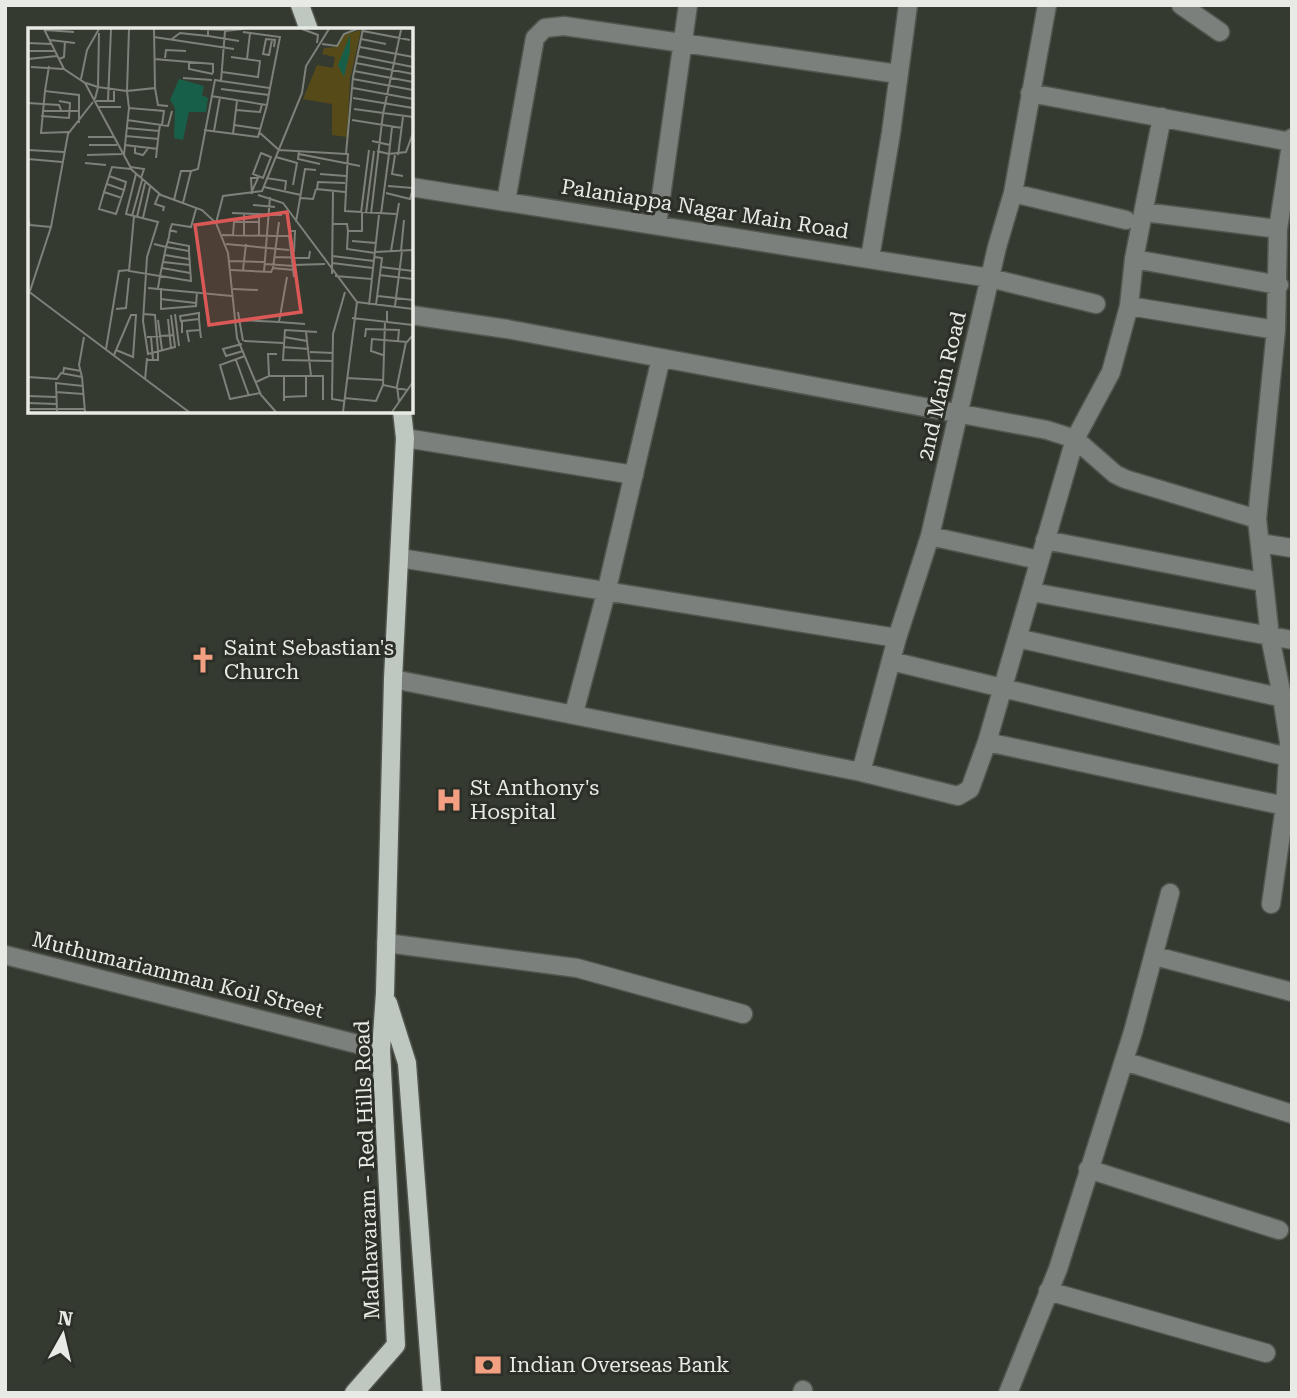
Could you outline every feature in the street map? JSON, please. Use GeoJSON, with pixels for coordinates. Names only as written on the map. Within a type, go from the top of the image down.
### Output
{"type":"FeatureCollection","features":[{"type":"Feature","properties":{"kind":"main road"},"geometry":{"type":"LineString","coordinates":[[300,5],[308,28]]}},
{"type":"Feature","properties":{"kind":"main road","name":"Madhavaram - Red Hills Road"},"geometry":{"type":"LineString","coordinates":[[354,1393],[396,1345],[381,1050],[385,993],[393,679],[405,438],[402,413]]}},
{"type":"Feature","properties":{"kind":"main road","name":"Madhavaram - Red Hills Road"},"geometry":{"type":"LineString","coordinates":[[385,993],[407,1063],[432,1393]]}},
{"type":"Feature","properties":{"kind":"street"},"geometry":{"type":"LineString","coordinates":[[657,225],[688,5]]}},
{"type":"Feature","properties":{"kind":"street"},"geometry":{"type":"LineString","coordinates":[[870,258],[891,133],[908,5]]}},
{"type":"Feature","properties":{"kind":"street","name":"2nd Main Road"},"geometry":{"type":"LineString","coordinates":[[860,772],[897,638],[930,537],[990,278],[1013,193],[1046,5]]}},
{"type":"Feature","properties":{"kind":"street"},"geometry":{"type":"LineString","coordinates":[[1181,5],[1220,32]]}},
{"type":"Feature","properties":{"kind":"street"},"geometry":{"type":"LineString","coordinates":[[506,201],[535,38],[545,28],[564,26],[898,75]]}},
{"type":"Feature","properties":{"kind":"street"},"geometry":{"type":"LineString","coordinates":[[1030,93],[1291,140],[1278,229],[1285,261],[1279,285],[1257,519],[1262,582],[1290,747],[1285,806],[1270,904]]}},
{"type":"Feature","properties":{"kind":"street"},"geometry":{"type":"LineString","coordinates":[[393,679],[574,713],[963,795],[970,789],[987,742],[1075,439],[1107,382],[1129,306],[1133,259],[1162,117]]}},
{"type":"Feature","properties":{"kind":"street","name":"Palaniappa Nagar Main Road"},"geometry":{"type":"LineString","coordinates":[[413,187],[990,278],[1096,304]]}},
{"type":"Feature","properties":{"kind":"street"},"geometry":{"type":"LineString","coordinates":[[1013,193],[1126,220]]}},
{"type":"Feature","properties":{"kind":"street"},"geometry":{"type":"LineString","coordinates":[[1144,212],[1278,229]]}},
{"type":"Feature","properties":{"kind":"street"},"geometry":{"type":"LineString","coordinates":[[1133,259],[1279,285]]}},
{"type":"Feature","properties":{"kind":"street"},"geometry":{"type":"LineString","coordinates":[[1129,306],[1276,330]]}},
{"type":"Feature","properties":{"kind":"street"},"geometry":{"type":"LineString","coordinates":[[413,315],[507,329],[1047,430],[1075,439],[1115,474],[1125,479],[1257,519]]}},
{"type":"Feature","properties":{"kind":"street"},"geometry":{"type":"LineString","coordinates":[[574,713],[606,593],[661,358]]}},
{"type":"Feature","properties":{"kind":"street"},"geometry":{"type":"LineString","coordinates":[[405,438],[634,475]]}},
{"type":"Feature","properties":{"kind":"street"},"geometry":{"type":"LineString","coordinates":[[930,537],[1039,560]]}},
{"type":"Feature","properties":{"kind":"street"},"geometry":{"type":"LineString","coordinates":[[1045,540],[1262,582]]}},
{"type":"Feature","properties":{"kind":"street"},"geometry":{"type":"LineString","coordinates":[[1260,543],[1292,548]]}},
{"type":"Feature","properties":{"kind":"street"},"geometry":{"type":"LineString","coordinates":[[400,558],[897,638]]}},
{"type":"Feature","properties":{"kind":"street"},"geometry":{"type":"LineString","coordinates":[[1032,592],[1292,640]]}},
{"type":"Feature","properties":{"kind":"street"},"geometry":{"type":"LineString","coordinates":[[1017,638],[1283,698]]}},
{"type":"Feature","properties":{"kind":"street"},"geometry":{"type":"LineString","coordinates":[[891,661],[1290,747]]}},
{"type":"Feature","properties":{"kind":"street"},"geometry":{"type":"LineString","coordinates":[[987,742],[1285,806]]}},
{"type":"Feature","properties":{"kind":"street"},"geometry":{"type":"LineString","coordinates":[[1007,1393],[1058,1269],[1124,1061],[1155,956],[1170,893]]}},
{"type":"Feature","properties":{"kind":"street"},"geometry":{"type":"LineString","coordinates":[[386,943],[577,968],[743,1014]]}},
{"type":"Feature","properties":{"kind":"street","name":"Muthumariamman Koil Street"},"geometry":{"type":"LineString","coordinates":[[5,955],[381,1050]]}},
{"type":"Feature","properties":{"kind":"street"},"geometry":{"type":"LineString","coordinates":[[1155,956],[1292,992]]}},
{"type":"Feature","properties":{"kind":"street"},"geometry":{"type":"LineString","coordinates":[[1124,1061],[1292,1114]]}},
{"type":"Feature","properties":{"kind":"street"},"geometry":{"type":"LineString","coordinates":[[1088,1169],[1279,1230]]}},
{"type":"Feature","properties":{"kind":"street"},"geometry":{"type":"LineString","coordinates":[[1048,1291],[1266,1353]]}},
{"type":"Feature","properties":{"kind":"place","name":"Saint Sebastian's Church"},"geometry":{"type":"Point","coordinates":[203,660]}},
{"type":"Feature","properties":{"kind":"place","name":"St Anthony's Hospital"},"geometry":{"type":"Point","coordinates":[449,800]}},
{"type":"Feature","properties":{"kind":"place","name":"Indian Overseas Bank"},"geometry":{"type":"Point","coordinates":[488,1365]}}]}
